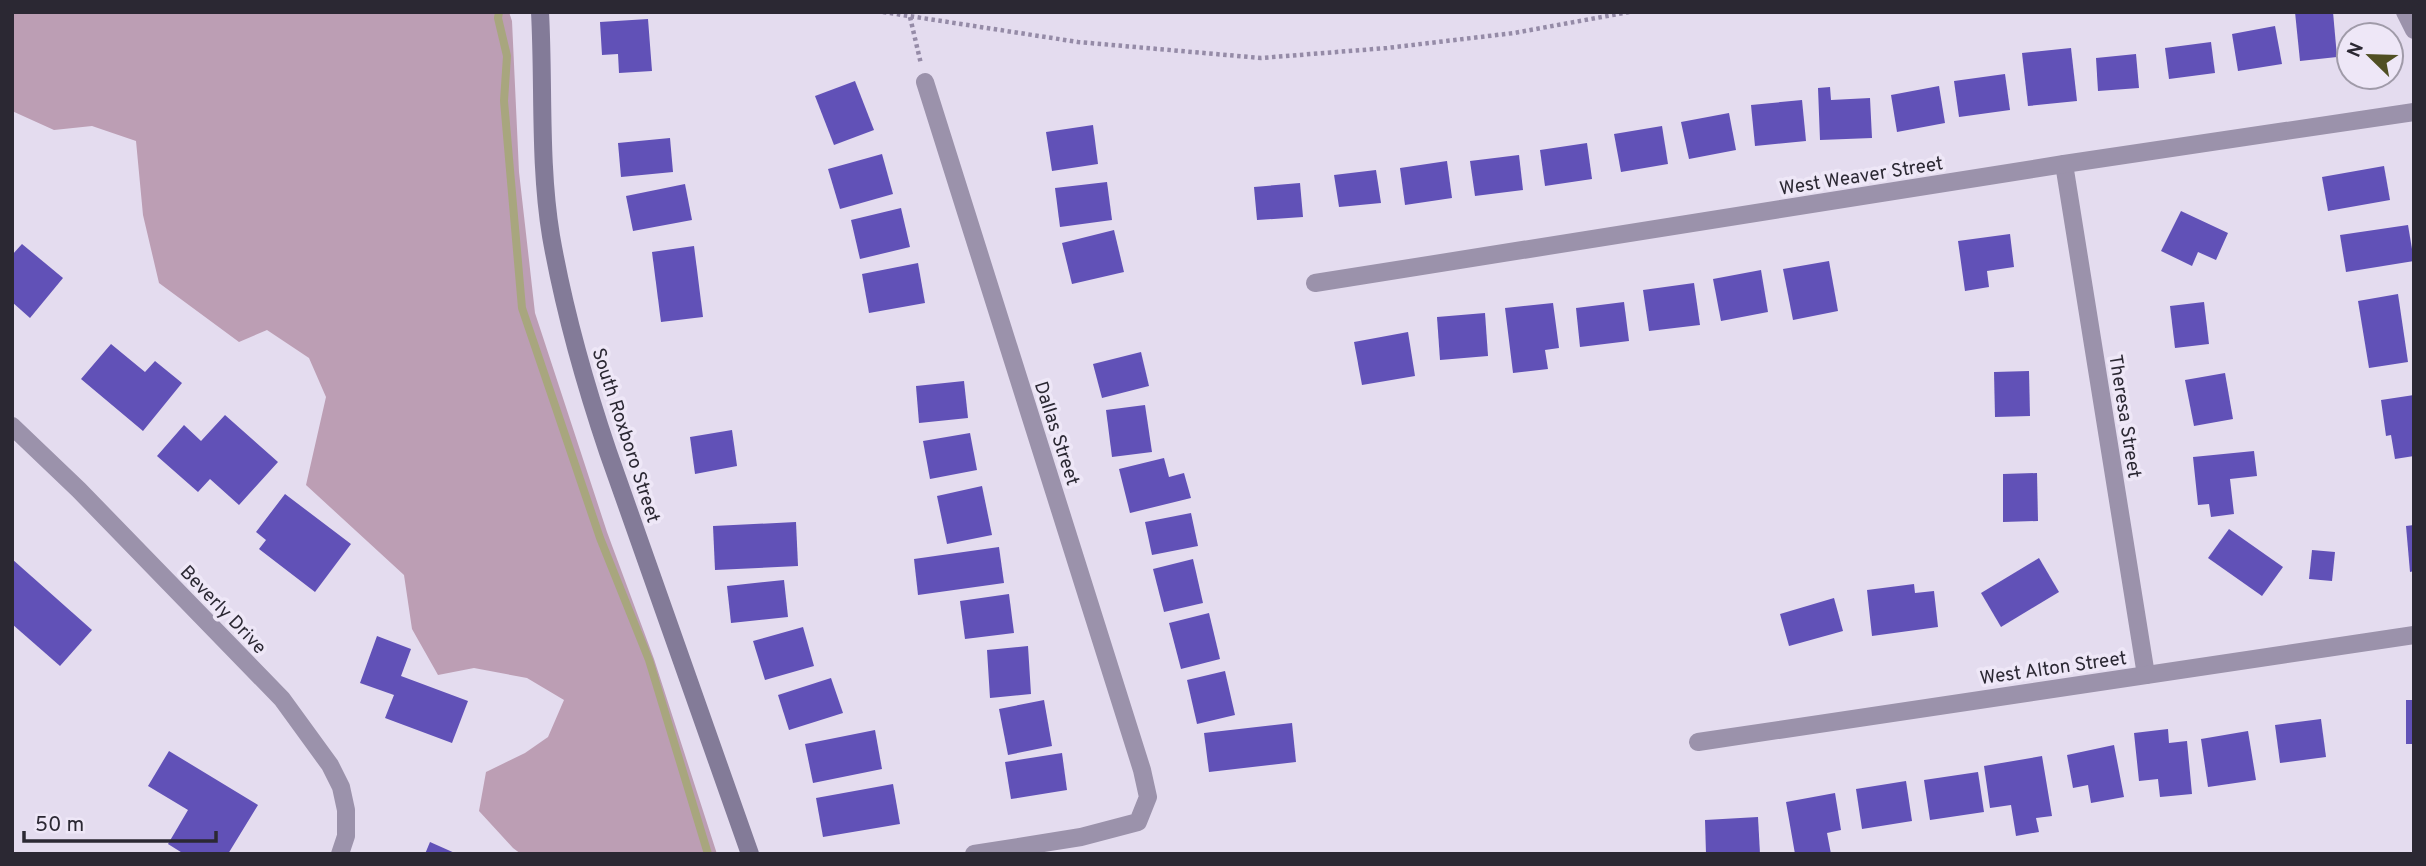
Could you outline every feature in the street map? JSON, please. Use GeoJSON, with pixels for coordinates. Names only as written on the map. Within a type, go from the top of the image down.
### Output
{"type":"FeatureCollection","features":[{"type":"Feature","properties":{"kind":"street","name":"South Roxboro Street"},"geometry":{"type":"LineString","coordinates":[[540,12],[544,167],[551,234],[568,315],[586,385],[608,452],[750,854]]}},
{"type":"Feature","properties":{"kind":"street"},"geometry":{"type":"LineString","coordinates":[[2405,12],[2414,30]]}},
{"type":"Feature","properties":{"kind":"street","name":"Dallas Street"},"geometry":{"type":"LineString","coordinates":[[925,82],[1138,756],[1148,797],[1138,822],[1081,837],[974,854]]}},
{"type":"Feature","properties":{"kind":"street","name":"West Weaver Street"},"geometry":{"type":"LineString","coordinates":[[1315,283],[2064,164],[2414,113]]}},
{"type":"Feature","properties":{"kind":"street","name":"Theresa Street"},"geometry":{"type":"LineString","coordinates":[[2064,164],[2146,675]]}},
{"type":"Feature","properties":{"kind":"street","name":"Beverly Drive"},"geometry":{"type":"LineString","coordinates":[[12,426],[79,490],[282,699],[330,765],[341,787],[346,810],[346,836],[340,854]]}},
{"type":"Feature","properties":{"kind":"street","name":"West Alton Street"},"geometry":{"type":"LineString","coordinates":[[1698,742],[2414,635]]}},
{"type":"Feature","properties":{"kind":"path"},"geometry":{"type":"LineString","coordinates":[[883,12],[1078,42],[1261,58],[1387,48],[1514,33],[1629,12]]}},
{"type":"Feature","properties":{"kind":"path"},"geometry":{"type":"LineString","coordinates":[[910,18],[925,82]]}},
{"type":"Feature","properties":{"kind":"shaded area"},"geometry":{"type":"Polygon","coordinates":[[[12,12],[509,12],[512,21],[519,172],[535,313],[607,532],[654,659],[717,854],[521,854],[479,811],[486,772],[525,753],[548,737],[564,700],[527,678],[474,668],[438,675],[412,629],[404,575],[306,485],[326,397],[309,358],[267,330],[239,342],[159,283],[143,215],[136,141],[92,126],[54,130],[12,111],[12,12]]]}},
{"type":"Feature","properties":{"kind":"building"},"geometry":{"type":"Polygon","coordinates":[[[2295,12],[2333,12],[2335,57],[2300,61],[2295,12]]]}},
{"type":"Feature","properties":{"kind":"building"},"geometry":{"type":"Polygon","coordinates":[[[648,19],[652,71],[619,73],[618,54],[602,55],[600,22],[648,19]]]}},
{"type":"Feature","properties":{"kind":"building"},"geometry":{"type":"Polygon","coordinates":[[[2275,26],[2282,64],[2238,71],[2232,34],[2275,26]]]}},
{"type":"Feature","properties":{"kind":"building"},"geometry":{"type":"Polygon","coordinates":[[[2211,42],[2215,73],[2169,79],[2165,48],[2211,42]]]}},
{"type":"Feature","properties":{"kind":"building"},"geometry":{"type":"Polygon","coordinates":[[[2071,48],[2077,101],[2028,106],[2022,53],[2071,48]]]}},
{"type":"Feature","properties":{"kind":"building"},"geometry":{"type":"Polygon","coordinates":[[[2136,54],[2139,88],[2098,91],[2096,58],[2136,54]]]}},
{"type":"Feature","properties":{"kind":"building"},"geometry":{"type":"Polygon","coordinates":[[[2005,74],[2010,110],[1959,117],[1954,81],[2005,74]]]}},
{"type":"Feature","properties":{"kind":"building"},"geometry":{"type":"Polygon","coordinates":[[[855,81],[874,130],[834,145],[815,96],[855,81]]]}},
{"type":"Feature","properties":{"kind":"building"},"geometry":{"type":"Polygon","coordinates":[[[1939,86],[1945,123],[1897,132],[1891,95],[1939,86]]]}},
{"type":"Feature","properties":{"kind":"building"},"geometry":{"type":"Polygon","coordinates":[[[1830,87],[1831,100],[1870,98],[1872,138],[1820,140],[1818,88],[1830,87]]]}},
{"type":"Feature","properties":{"kind":"building"},"geometry":{"type":"Polygon","coordinates":[[[1802,100],[1806,141],[1755,146],[1751,105],[1802,100]]]}},
{"type":"Feature","properties":{"kind":"building"},"geometry":{"type":"Polygon","coordinates":[[[1729,113],[1736,150],[1689,159],[1681,122],[1729,113]]]}},
{"type":"Feature","properties":{"kind":"building"},"geometry":{"type":"Polygon","coordinates":[[[1093,125],[1098,164],[1052,171],[1046,132],[1093,125]]]}},
{"type":"Feature","properties":{"kind":"building"},"geometry":{"type":"Polygon","coordinates":[[[1662,126],[1668,164],[1621,172],[1614,134],[1662,126]]]}},
{"type":"Feature","properties":{"kind":"building"},"geometry":{"type":"Polygon","coordinates":[[[670,138],[673,172],[621,177],[618,143],[670,138]]]}},
{"type":"Feature","properties":{"kind":"building"},"geometry":{"type":"Polygon","coordinates":[[[1587,143],[1592,179],[1545,186],[1540,150],[1587,143]]]}},
{"type":"Feature","properties":{"kind":"building"},"geometry":{"type":"Polygon","coordinates":[[[882,154],[893,194],[840,209],[828,169],[882,154]]]}},
{"type":"Feature","properties":{"kind":"building"},"geometry":{"type":"Polygon","coordinates":[[[1519,155],[1523,190],[1475,196],[1470,161],[1519,155]]]}},
{"type":"Feature","properties":{"kind":"building"},"geometry":{"type":"Polygon","coordinates":[[[1447,161],[1452,198],[1405,205],[1400,168],[1447,161]]]}},
{"type":"Feature","properties":{"kind":"building"},"geometry":{"type":"Polygon","coordinates":[[[2384,166],[2390,200],[2328,211],[2322,177],[2384,166]]]}},
{"type":"Feature","properties":{"kind":"building"},"geometry":{"type":"Polygon","coordinates":[[[1376,170],[1381,203],[1339,207],[1334,175],[1376,170]]]}},
{"type":"Feature","properties":{"kind":"building"},"geometry":{"type":"Polygon","coordinates":[[[1107,182],[1112,220],[1060,227],[1055,188],[1107,182]]]}},
{"type":"Feature","properties":{"kind":"building"},"geometry":{"type":"Polygon","coordinates":[[[1300,183],[1303,217],[1257,220],[1254,187],[1300,183]]]}},
{"type":"Feature","properties":{"kind":"building"},"geometry":{"type":"Polygon","coordinates":[[[685,184],[692,220],[633,231],[626,196],[685,184]]]}},
{"type":"Feature","properties":{"kind":"building"},"geometry":{"type":"Polygon","coordinates":[[[901,208],[910,247],[860,259],[851,220],[901,208]]]}},
{"type":"Feature","properties":{"kind":"building"},"geometry":{"type":"Polygon","coordinates":[[[2181,211],[2228,233],[2216,260],[2198,252],[2192,266],[2161,251],[2181,211]]]}},
{"type":"Feature","properties":{"kind":"building"},"geometry":{"type":"Polygon","coordinates":[[[2408,225],[2414,261],[2346,272],[2340,235],[2408,225]]]}},
{"type":"Feature","properties":{"kind":"building"},"geometry":{"type":"Polygon","coordinates":[[[1114,230],[1124,272],[1072,284],[1062,243],[1114,230]]]}},
{"type":"Feature","properties":{"kind":"building"},"geometry":{"type":"Polygon","coordinates":[[[2010,234],[2014,267],[1987,271],[1989,287],[1965,291],[1958,241],[2010,234]]]}},
{"type":"Feature","properties":{"kind":"building"},"geometry":{"type":"Polygon","coordinates":[[[22,244],[63,278],[30,318],[12,302],[12,255],[22,244]]]}},
{"type":"Feature","properties":{"kind":"building"},"geometry":{"type":"Polygon","coordinates":[[[694,246],[703,317],[661,322],[652,252],[694,246]]]}},
{"type":"Feature","properties":{"kind":"building"},"geometry":{"type":"Polygon","coordinates":[[[1829,261],[1838,311],[1793,320],[1783,269],[1829,261]]]}},
{"type":"Feature","properties":{"kind":"building"},"geometry":{"type":"Polygon","coordinates":[[[918,263],[925,303],[869,313],[862,274],[918,263]]]}},
{"type":"Feature","properties":{"kind":"building"},"geometry":{"type":"Polygon","coordinates":[[[1761,270],[1768,312],[1721,321],[1713,279],[1761,270]]]}},
{"type":"Feature","properties":{"kind":"building"},"geometry":{"type":"Polygon","coordinates":[[[1694,283],[1700,325],[1649,331],[1643,290],[1694,283]]]}},
{"type":"Feature","properties":{"kind":"building"},"geometry":{"type":"Polygon","coordinates":[[[2398,294],[2408,362],[2369,368],[2358,301],[2398,294]]]}},
{"type":"Feature","properties":{"kind":"building"},"geometry":{"type":"Polygon","coordinates":[[[1624,302],[1629,341],[1580,347],[1576,308],[1624,302]]]}},
{"type":"Feature","properties":{"kind":"building"},"geometry":{"type":"Polygon","coordinates":[[[2204,302],[2209,344],[2175,348],[2170,306],[2204,302]]]}},
{"type":"Feature","properties":{"kind":"building"},"geometry":{"type":"Polygon","coordinates":[[[1553,303],[1559,348],[1545,350],[1548,369],[1513,373],[1505,308],[1553,303]]]}},
{"type":"Feature","properties":{"kind":"building"},"geometry":{"type":"Polygon","coordinates":[[[1485,313],[1488,356],[1440,360],[1437,317],[1485,313]]]}},
{"type":"Feature","properties":{"kind":"building"},"geometry":{"type":"Polygon","coordinates":[[[1408,332],[1415,376],[1362,385],[1354,342],[1408,332]]]}},
{"type":"Feature","properties":{"kind":"building"},"geometry":{"type":"Polygon","coordinates":[[[111,344],[145,372],[155,361],[182,383],[143,431],[81,379],[111,344]]]}},
{"type":"Feature","properties":{"kind":"building"},"geometry":{"type":"Polygon","coordinates":[[[1141,352],[1149,386],[1102,398],[1093,364],[1141,352]]]}},
{"type":"Feature","properties":{"kind":"building"},"geometry":{"type":"Polygon","coordinates":[[[2029,371],[2030,416],[1995,417],[1994,372],[2029,371]]]}},
{"type":"Feature","properties":{"kind":"building"},"geometry":{"type":"Polygon","coordinates":[[[2225,373],[2233,419],[2194,426],[2185,380],[2225,373]]]}},
{"type":"Feature","properties":{"kind":"building"},"geometry":{"type":"Polygon","coordinates":[[[964,381],[968,418],[919,423],[916,386],[964,381]]]}},
{"type":"Feature","properties":{"kind":"building"},"geometry":{"type":"Polygon","coordinates":[[[2414,395],[2414,456],[2395,459],[2391,435],[2386,436],[2381,400],[2414,395]]]}},
{"type":"Feature","properties":{"kind":"building"},"geometry":{"type":"Polygon","coordinates":[[[1145,405],[1152,452],[1112,457],[1106,410],[1145,405]]]}},
{"type":"Feature","properties":{"kind":"building"},"geometry":{"type":"Polygon","coordinates":[[[225,415],[278,462],[239,505],[210,479],[198,492],[157,456],[184,425],[201,441],[225,415]]]}},
{"type":"Feature","properties":{"kind":"building"},"geometry":{"type":"Polygon","coordinates":[[[732,430],[737,466],[695,474],[690,437],[732,430]]]}},
{"type":"Feature","properties":{"kind":"building"},"geometry":{"type":"Polygon","coordinates":[[[970,433],[977,470],[930,479],[923,441],[970,433]]]}},
{"type":"Feature","properties":{"kind":"building"},"geometry":{"type":"Polygon","coordinates":[[[2254,451],[2257,476],[2230,479],[2234,514],[2211,517],[2209,504],[2198,505],[2193,457],[2254,451]]]}},
{"type":"Feature","properties":{"kind":"building"},"geometry":{"type":"Polygon","coordinates":[[[1164,458],[1169,477],[1184,473],[1191,498],[1130,513],[1119,469],[1164,458]]]}},
{"type":"Feature","properties":{"kind":"building"},"geometry":{"type":"Polygon","coordinates":[[[2037,473],[2038,521],[2003,522],[2003,474],[2037,473]]]}},
{"type":"Feature","properties":{"kind":"building"},"geometry":{"type":"Polygon","coordinates":[[[982,486],[992,535],[947,544],[937,496],[982,486]]]}},
{"type":"Feature","properties":{"kind":"building"},"geometry":{"type":"Polygon","coordinates":[[[285,494],[351,544],[315,592],[259,549],[266,540],[256,532],[285,494]]]}},
{"type":"Feature","properties":{"kind":"building"},"geometry":{"type":"Polygon","coordinates":[[[1191,513],[1198,546],[1152,555],[1145,522],[1191,513]]]}},
{"type":"Feature","properties":{"kind":"building"},"geometry":{"type":"Polygon","coordinates":[[[796,522],[798,566],[715,570],[713,526],[796,522]]]}},
{"type":"Feature","properties":{"kind":"building"},"geometry":{"type":"Polygon","coordinates":[[[2414,525],[2414,571],[2410,572],[2406,526],[2414,525]]]}},
{"type":"Feature","properties":{"kind":"building"},"geometry":{"type":"Polygon","coordinates":[[[2229,529],[2283,567],[2262,596],[2208,558],[2229,529]]]}},
{"type":"Feature","properties":{"kind":"building"},"geometry":{"type":"Polygon","coordinates":[[[999,547],[1004,583],[918,595],[914,559],[999,547]]]}},
{"type":"Feature","properties":{"kind":"building"},"geometry":{"type":"Polygon","coordinates":[[[2312,550],[2335,552],[2332,581],[2309,579],[2312,550]]]}},
{"type":"Feature","properties":{"kind":"building"},"geometry":{"type":"Polygon","coordinates":[[[2039,558],[2059,592],[2001,627],[1981,593],[2039,558]]]}},
{"type":"Feature","properties":{"kind":"building"},"geometry":{"type":"Polygon","coordinates":[[[12,559],[92,630],[60,666],[12,624],[12,559]]]}},
{"type":"Feature","properties":{"kind":"building"},"geometry":{"type":"Polygon","coordinates":[[[1193,559],[1203,603],[1164,612],[1153,569],[1193,559]]]}},
{"type":"Feature","properties":{"kind":"building"},"geometry":{"type":"Polygon","coordinates":[[[784,580],[788,617],[731,623],[727,586],[784,580]]]}},
{"type":"Feature","properties":{"kind":"building"},"geometry":{"type":"Polygon","coordinates":[[[1914,584],[1915,593],[1934,591],[1938,627],[1872,636],[1867,590],[1914,584]]]}},
{"type":"Feature","properties":{"kind":"building"},"geometry":{"type":"Polygon","coordinates":[[[1009,594],[1014,633],[965,639],[960,601],[1009,594]]]}},
{"type":"Feature","properties":{"kind":"building"},"geometry":{"type":"Polygon","coordinates":[[[1834,598],[1843,631],[1789,646],[1780,614],[1834,598]]]}},
{"type":"Feature","properties":{"kind":"building"},"geometry":{"type":"Polygon","coordinates":[[[1209,613],[1220,659],[1181,669],[1169,623],[1209,613]]]}},
{"type":"Feature","properties":{"kind":"building"},"geometry":{"type":"Polygon","coordinates":[[[803,627],[814,666],[765,680],[753,641],[803,627]]]}},
{"type":"Feature","properties":{"kind":"building"},"geometry":{"type":"Polygon","coordinates":[[[377,636],[411,649],[401,676],[468,701],[452,743],[385,718],[394,695],[360,683],[377,636]]]}},
{"type":"Feature","properties":{"kind":"building"},"geometry":{"type":"Polygon","coordinates":[[[1028,646],[1031,694],[990,698],[987,650],[1028,646]]]}},
{"type":"Feature","properties":{"kind":"building"},"geometry":{"type":"Polygon","coordinates":[[[1225,671],[1235,715],[1197,724],[1187,680],[1225,671]]]}},
{"type":"Feature","properties":{"kind":"building"},"geometry":{"type":"Polygon","coordinates":[[[831,678],[843,713],[789,730],[778,695],[831,678]]]}},
{"type":"Feature","properties":{"kind":"building"},"geometry":{"type":"Polygon","coordinates":[[[1044,700],[1052,746],[1008,755],[999,709],[1044,700]]]}},
{"type":"Feature","properties":{"kind":"building"},"geometry":{"type":"Polygon","coordinates":[[[2406,700],[2414,700],[2414,744],[2406,744],[2406,700]]]}},
{"type":"Feature","properties":{"kind":"building"},"geometry":{"type":"Polygon","coordinates":[[[2321,719],[2326,757],[2280,763],[2275,725],[2321,719]]]}},
{"type":"Feature","properties":{"kind":"building"},"geometry":{"type":"Polygon","coordinates":[[[1292,723],[1296,762],[1209,772],[1204,733],[1292,723]]]}},
{"type":"Feature","properties":{"kind":"building"},"geometry":{"type":"Polygon","coordinates":[[[2168,729],[2169,743],[2187,741],[2192,794],[2160,797],[2158,779],[2139,781],[2134,733],[2168,729]]]}},
{"type":"Feature","properties":{"kind":"building"},"geometry":{"type":"Polygon","coordinates":[[[875,730],[882,769],[813,783],[805,744],[875,730]]]}},
{"type":"Feature","properties":{"kind":"building"},"geometry":{"type":"Polygon","coordinates":[[[2248,731],[2256,780],[2208,787],[2201,739],[2248,731]]]}},
{"type":"Feature","properties":{"kind":"building"},"geometry":{"type":"Polygon","coordinates":[[[2114,745],[2124,797],[2091,803],[2088,785],[2073,788],[2067,755],[2114,745]]]}},
{"type":"Feature","properties":{"kind":"building"},"geometry":{"type":"Polygon","coordinates":[[[169,751],[258,805],[228,854],[184,854],[168,844],[188,810],[148,786],[169,751]]]}},
{"type":"Feature","properties":{"kind":"building"},"geometry":{"type":"Polygon","coordinates":[[[1062,753],[1067,790],[1011,799],[1005,762],[1062,753]]]}},
{"type":"Feature","properties":{"kind":"building"},"geometry":{"type":"Polygon","coordinates":[[[2042,756],[2052,816],[2036,818],[2039,832],[2016,836],[2011,805],[1990,808],[1984,766],[2042,756]]]}},
{"type":"Feature","properties":{"kind":"building"},"geometry":{"type":"Polygon","coordinates":[[[1978,772],[1984,812],[1930,820],[1924,780],[1978,772]]]}},
{"type":"Feature","properties":{"kind":"building"},"geometry":{"type":"Polygon","coordinates":[[[1906,781],[1912,821],[1862,829],[1856,789],[1906,781]]]}},
{"type":"Feature","properties":{"kind":"building"},"geometry":{"type":"Polygon","coordinates":[[[893,784],[900,824],[823,837],[816,798],[893,784]]]}},
{"type":"Feature","properties":{"kind":"building"},"geometry":{"type":"Polygon","coordinates":[[[1835,793],[1841,830],[1827,833],[1831,854],[1795,854],[1786,802],[1835,793]]]}},
{"type":"Feature","properties":{"kind":"building"},"geometry":{"type":"Polygon","coordinates":[[[1758,817],[1760,854],[1706,854],[1705,820],[1758,817]]]}},
{"type":"Feature","properties":{"kind":"building"},"geometry":{"type":"Polygon","coordinates":[[[430,842],[457,854],[425,854],[430,842]]]}},
{"type":"Feature","properties":{"kind":"waterway"},"geometry":{"type":"LineString","coordinates":[[499,12],[507,56],[504,101],[522,308],[600,538],[649,660],[708,854]]}}]}
